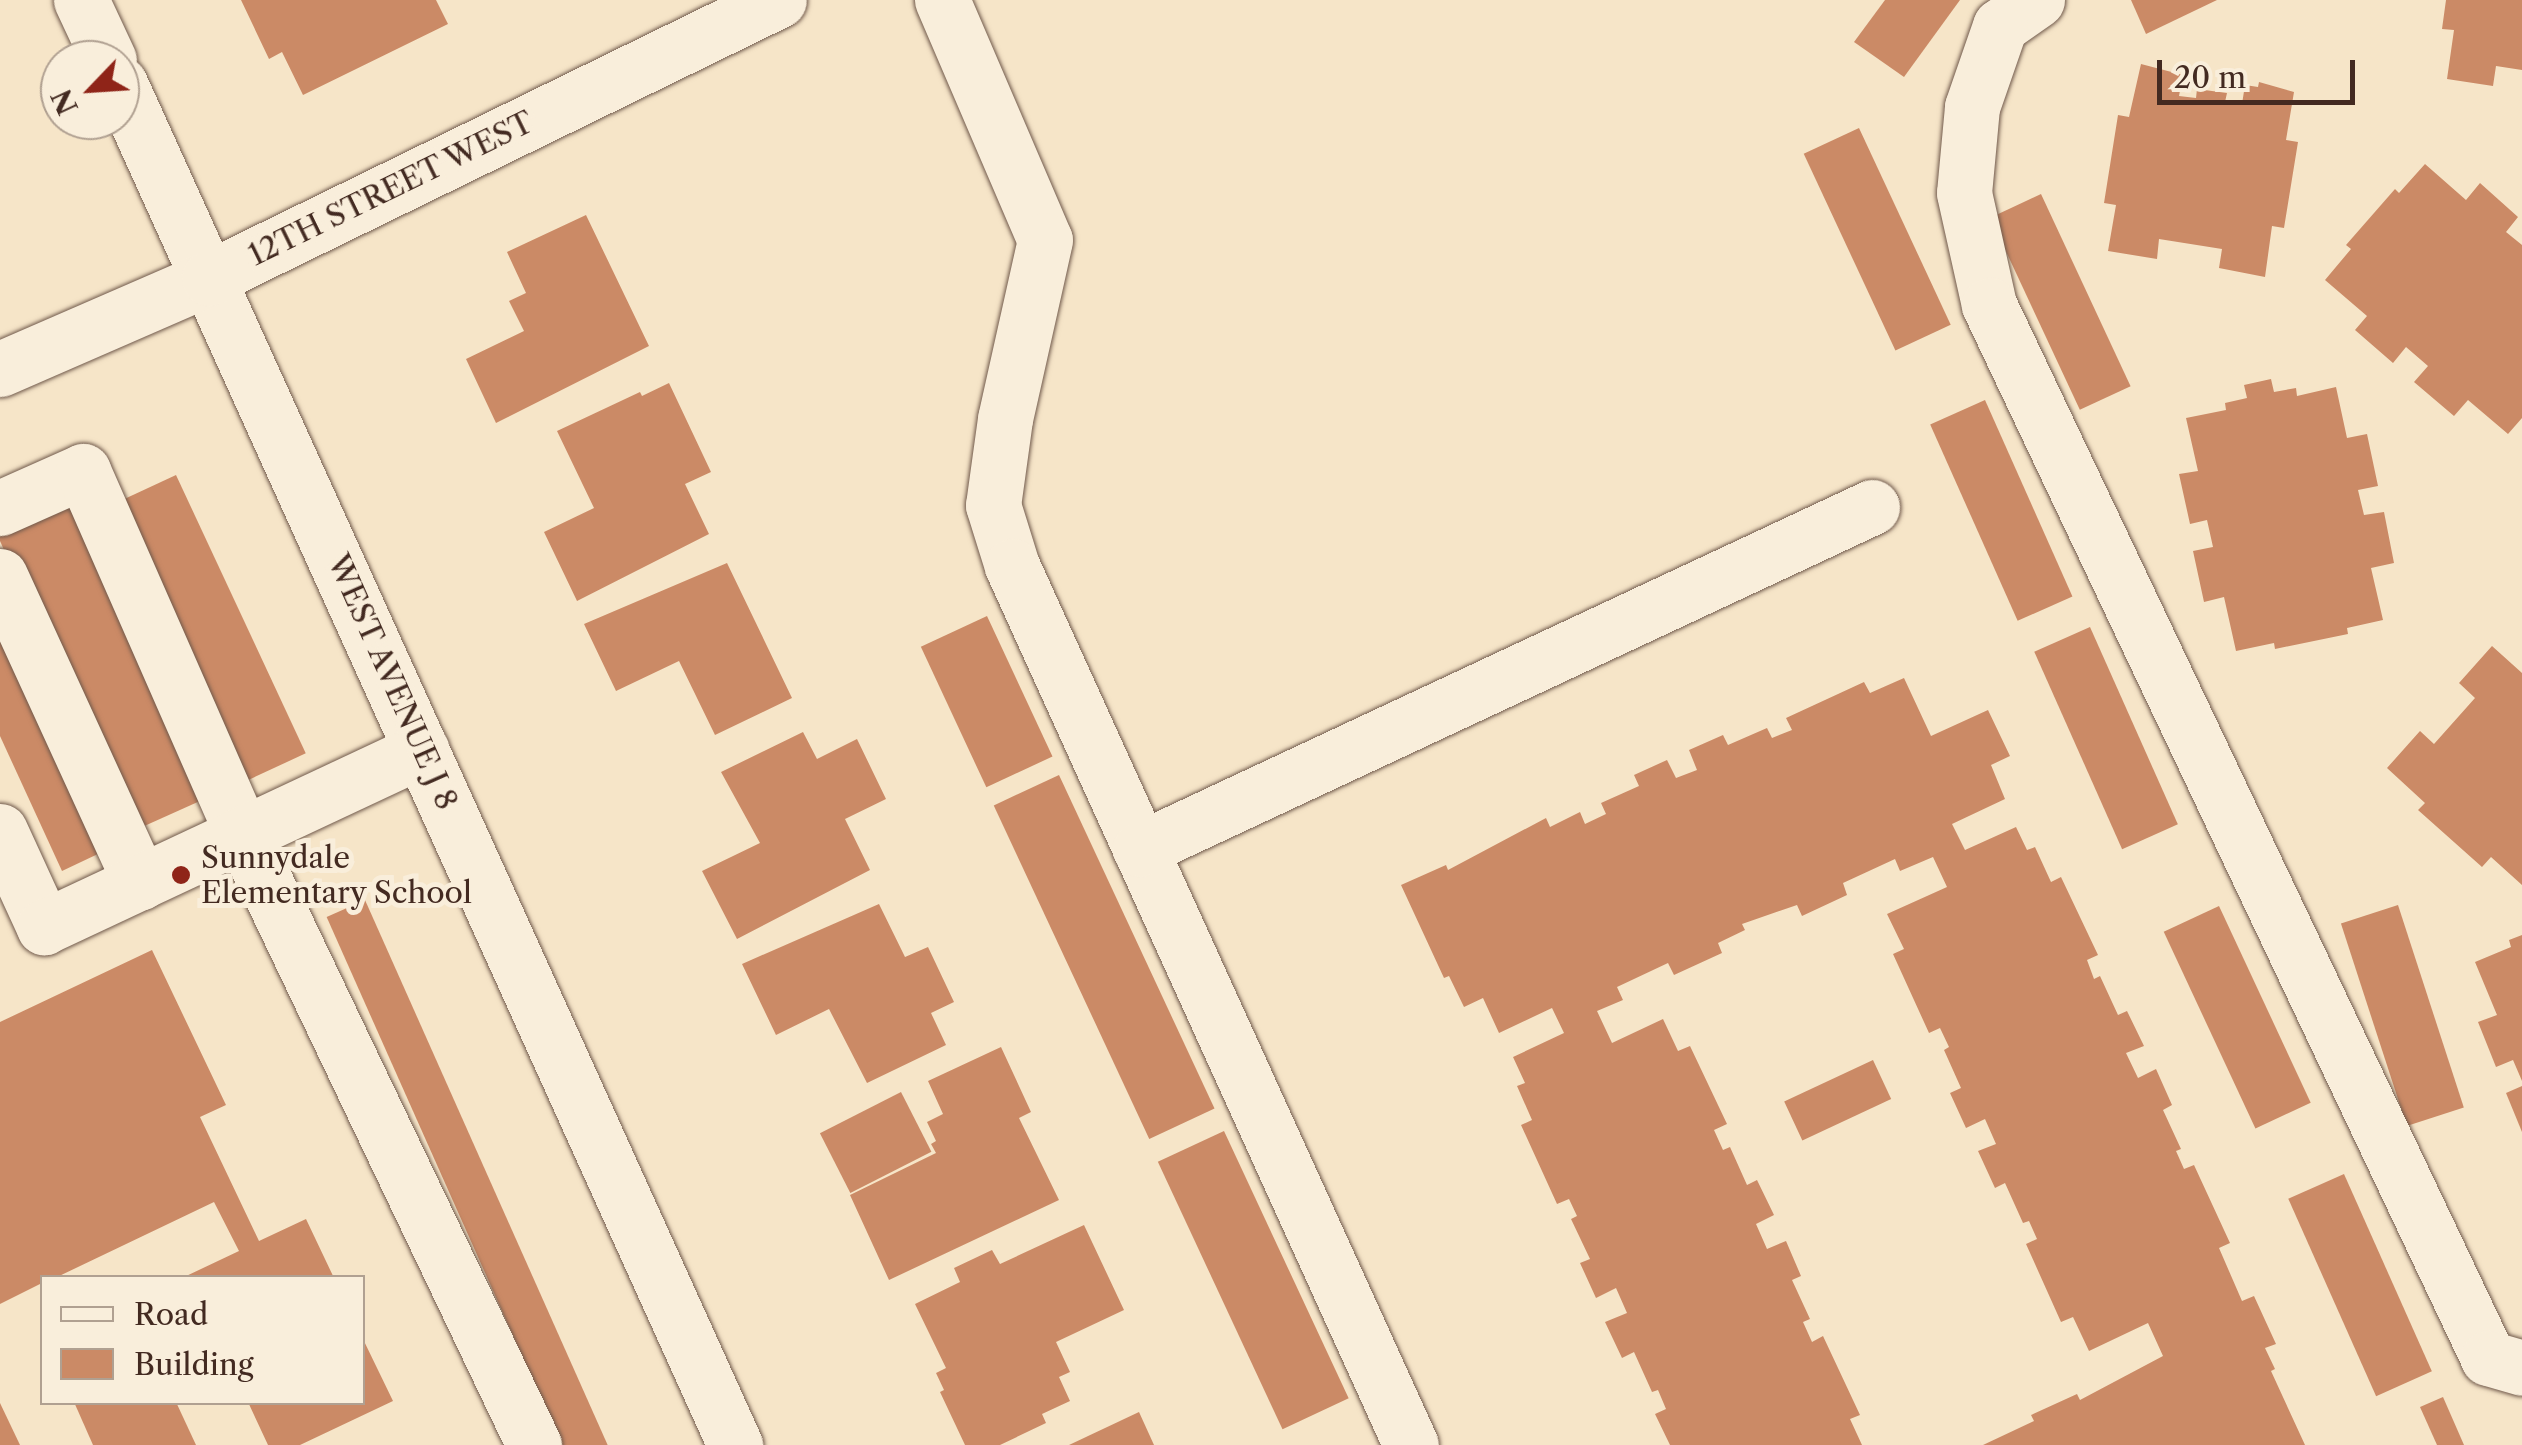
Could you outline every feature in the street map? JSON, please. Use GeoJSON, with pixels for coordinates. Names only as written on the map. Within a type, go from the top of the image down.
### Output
{"type":"FeatureCollection","features":[{"type":"Feature","properties":{"kind":"street"},"geometry":{"type":"LineString","coordinates":[[81,0],[100,40]]}},
{"type":"Feature","properties":{"kind":"street","name":"12TH STREET WEST"},"geometry":{"type":"LineString","coordinates":[[0,369],[209,278],[779,0]]}},
{"type":"Feature","properties":{"kind":"street"},"geometry":{"type":"LineString","coordinates":[[942,0],[1045,240],[1005,419],[993,505],[1012,566],[1412,1445]]}},
{"type":"Feature","properties":{"kind":"street"},"geometry":{"type":"LineString","coordinates":[[2037,0],[2000,26],[1972,107],[1964,194],[1989,305],[2488,1358],[2522,1368]]}},
{"type":"Feature","properties":{"kind":"street","name":"WEST AVENUE J 8"},"geometry":{"type":"LineString","coordinates":[[140,128],[735,1445]]}},
{"type":"Feature","properties":{"kind":"street"},"geometry":{"type":"LineString","coordinates":[[0,508],[83,471],[242,833],[534,1445]]}},
{"type":"Feature","properties":{"kind":"street"},"geometry":{"type":"LineString","coordinates":[[1140,848],[1872,507]]}},
{"type":"Feature","properties":{"kind":"street"},"geometry":{"type":"LineString","coordinates":[[0,576],[140,882]]}},
{"type":"Feature","properties":{"kind":"street"},"geometry":{"type":"LineString","coordinates":[[0,831],[44,927],[422,750]]}},
{"type":"Feature","properties":{"kind":"building"},"geometry":{"type":"Polygon","coordinates":[[[241,0],[436,0],[448,24],[303,95],[282,52],[269,59],[241,0]]]}},
{"type":"Feature","properties":{"kind":"building"},"geometry":{"type":"Polygon","coordinates":[[[1885,0],[1960,0],[1904,77],[1854,42],[1885,0]]]}},
{"type":"Feature","properties":{"kind":"building"},"geometry":{"type":"Polygon","coordinates":[[[2131,0],[2217,0],[2146,34],[2131,0]]]}},
{"type":"Feature","properties":{"kind":"building"},"geometry":{"type":"Polygon","coordinates":[[[2446,0],[2522,0],[2522,70],[2496,66],[2493,86],[2447,79],[2454,30],[2442,29],[2446,0]]]}},
{"type":"Feature","properties":{"kind":"building"},"geometry":{"type":"Polygon","coordinates":[[[2141,64],[2183,75],[2179,96],[2196,98],[2197,89],[2227,93],[2225,102],[2242,104],[2245,85],[2258,87],[2259,82],[2294,92],[2286,140],[2298,142],[2284,228],[2272,226],[2265,277],[2219,268],[2222,249],[2159,239],[2157,259],[2108,251],[2116,205],[2104,203],[2118,115],[2129,117],[2141,64]]]}},
{"type":"Feature","properties":{"kind":"building"},"geometry":{"type":"Polygon","coordinates":[[[1859,128],[1951,325],[1895,350],[1804,154],[1859,128]]]}},
{"type":"Feature","properties":{"kind":"building"},"geometry":{"type":"Polygon","coordinates":[[[2425,164],[2466,200],[2480,183],[2518,217],[2506,232],[2522,245],[2522,418],[2508,434],[2468,400],[2454,416],[2414,382],[2428,366],[2406,347],[2393,363],[2355,330],[2367,316],[2325,280],[2351,249],[2346,245],[2395,189],[2399,193],[2425,164]]]}},
{"type":"Feature","properties":{"kind":"building"},"geometry":{"type":"Polygon","coordinates":[[[2041,194],[2131,386],[2080,410],[1990,218],[2041,194]]]}},
{"type":"Feature","properties":{"kind":"building"},"geometry":{"type":"Polygon","coordinates":[[[586,215],[649,346],[496,423],[466,359],[524,331],[509,301],[526,293],[507,252],[586,215]]]}},
{"type":"Feature","properties":{"kind":"building"},"geometry":{"type":"Polygon","coordinates":[[[2271,379],[2274,392],[2296,388],[2297,396],[2336,387],[2347,438],[2367,434],[2378,486],[2358,490],[2364,515],[2384,512],[2394,563],[2371,568],[2383,620],[2347,628],[2348,634],[2275,649],[2274,643],[2236,651],[2224,597],[2204,602],[2193,551],[2213,547],[2207,520],[2190,524],[2179,474],[2198,471],[2186,418],[2226,410],[2225,403],[2247,398],[2244,385],[2271,379]]]}},
{"type":"Feature","properties":{"kind":"building"},"geometry":{"type":"Polygon","coordinates":[[[669,383],[711,472],[685,484],[709,534],[577,601],[544,532],[594,508],[557,431],[640,392],[642,396],[669,383]]]}},
{"type":"Feature","properties":{"kind":"building"},"geometry":{"type":"Polygon","coordinates":[[[1985,400],[2072,596],[2018,621],[1930,424],[1985,400]]]}},
{"type":"Feature","properties":{"kind":"building"},"geometry":{"type":"Polygon","coordinates":[[[176,475],[306,753],[240,784],[110,506],[176,475]]]}},
{"type":"Feature","properties":{"kind":"building"},"geometry":{"type":"Polygon","coordinates":[[[87,498],[220,792],[131,832],[0,541],[0,536],[87,498]]]}},
{"type":"Feature","properties":{"kind":"building"},"geometry":{"type":"Polygon","coordinates":[[[727,563],[792,698],[715,735],[679,661],[616,691],[584,624],[727,563]]]}},
{"type":"Feature","properties":{"kind":"building"},"geometry":{"type":"Polygon","coordinates":[[[0,588],[119,844],[62,871],[0,736],[0,588]]]}},
{"type":"Feature","properties":{"kind":"building"},"geometry":{"type":"Polygon","coordinates":[[[987,616],[1053,756],[986,787],[921,647],[987,616]]]}},
{"type":"Feature","properties":{"kind":"building"},"geometry":{"type":"Polygon","coordinates":[[[2090,627],[2178,824],[2122,849],[2034,652],[2090,627]]]}},
{"type":"Feature","properties":{"kind":"building"},"geometry":{"type":"Polygon","coordinates":[[[2492,646],[2522,673],[2522,885],[2491,857],[2482,867],[2418,810],[2425,803],[2387,768],[2420,731],[2434,744],[2475,698],[2459,683],[2492,646]]]}},
{"type":"Feature","properties":{"kind":"building"},"geometry":{"type":"Polygon","coordinates":[[[1904,678],[1931,736],[1988,710],[2010,756],[1991,765],[2005,799],[1952,824],[1965,850],[2016,827],[2027,850],[2035,847],[2051,882],[2061,877],[2098,955],[2087,960],[2094,979],[2100,976],[2118,1015],[2127,1011],[2144,1046],[2126,1053],[2138,1078],[2156,1069],[2172,1105],[2163,1110],[2181,1149],[2176,1151],[2184,1169],[2194,1165],[2230,1243],[2219,1248],[2242,1301],[2254,1296],[2276,1344],[2265,1348],[2275,1369],[2271,1371],[2305,1445],[1983,1445],[2034,1421],[2031,1415],[2077,1394],[2080,1400],[2163,1356],[2148,1323],[2089,1351],[2073,1317],[2061,1322],[2026,1244],[2037,1239],[2029,1221],[2023,1223],[2005,1183],[1995,1188],[1978,1151],[1996,1144],[1985,1119],[1966,1128],[1950,1093],[1961,1088],[1944,1050],[1949,1047],[1940,1028],[1929,1033],[1893,954],[1904,949],[1887,914],[1947,887],[1933,857],[1900,871],[1895,859],[1843,883],[1847,895],[1802,916],[1797,905],[1742,924],[1745,930],[1718,943],[1722,953],[1674,975],[1668,963],[1617,987],[1623,1000],[1597,1011],[1612,1043],[1663,1019],[1678,1051],[1690,1046],[1727,1124],[1714,1130],[1723,1150],[1730,1147],[1747,1185],[1757,1180],[1774,1215],[1756,1224],[1767,1249],[1786,1241],[1801,1276],[1792,1280],[1810,1319],[1803,1322],[1812,1342],[1823,1336],[1860,1415],[1850,1419],[1862,1445],[1670,1445],[1655,1414],[1666,1409],[1658,1390],[1652,1392],[1634,1352],[1622,1358],[1605,1322],[1627,1313],[1616,1288],[1596,1298],[1580,1263],[1590,1259],[1571,1219],[1577,1216],[1569,1199],[1557,1204],[1521,1125],[1532,1120],[1517,1086],[1525,1083],[1513,1057],[1564,1033],[1552,1008],[1499,1033],[1483,998],[1464,1007],[1449,976],[1444,978],[1401,885],[1446,865],[1448,870],[1546,818],[1550,827],[1580,812],[1585,824],[1606,814],[1601,803],[1639,786],[1634,775],[1667,760],[1676,778],[1697,770],[1689,750],[1723,735],[1728,745],[1767,728],[1772,738],[1792,730],[1786,718],[1864,682],[1870,693],[1904,678]]]}},
{"type":"Feature","properties":{"kind":"building"},"geometry":{"type":"Polygon","coordinates":[[[803,732],[817,759],[857,739],[886,799],[845,819],[870,870],[737,939],[702,871],[760,843],[721,772],[803,732]]]}},
{"type":"Feature","properties":{"kind":"building"},"geometry":{"type":"Polygon","coordinates":[[[1059,775],[1215,1109],[1149,1139],[994,805],[1059,775]]]}},
{"type":"Feature","properties":{"kind":"building"},"geometry":{"type":"Polygon","coordinates":[[[365,900],[608,1445],[562,1445],[327,917],[365,900]]]}},
{"type":"Feature","properties":{"kind":"building"},"geometry":{"type":"Polygon","coordinates":[[[879,904],[905,957],[928,947],[954,1002],[931,1013],[946,1045],[867,1083],[829,1009],[776,1035],[742,964],[879,904]]]}},
{"type":"Feature","properties":{"kind":"building"},"geometry":{"type":"Polygon","coordinates":[[[2398,905],[2464,1108],[2407,1126],[2341,924],[2398,905]]]}},
{"type":"Feature","properties":{"kind":"building"},"geometry":{"type":"Polygon","coordinates":[[[2219,906],[2311,1103],[2255,1128],[2164,932],[2219,906]]]}},
{"type":"Feature","properties":{"kind":"building"},"geometry":{"type":"Polygon","coordinates":[[[2522,935],[2522,1081],[2513,1060],[2496,1067],[2478,1022],[2497,1015],[2475,962],[2511,947],[2509,940],[2522,935]]]}},
{"type":"Feature","properties":{"kind":"building"},"geometry":{"type":"Polygon","coordinates":[[[152,950],[226,1105],[200,1117],[259,1241],[306,1219],[333,1275],[188,1275],[239,1251],[214,1202],[61,1275],[40,1275],[40,1284],[0,1304],[0,1022],[152,950]]]}},
{"type":"Feature","properties":{"kind":"building"},"geometry":{"type":"Polygon","coordinates":[[[1001,1047],[1031,1112],[1019,1118],[1059,1200],[889,1280],[850,1195],[936,1153],[931,1144],[936,1141],[927,1122],[943,1114],[928,1081],[1001,1047]]]}},
{"type":"Feature","properties":{"kind":"building"},"geometry":{"type":"Polygon","coordinates":[[[1873,1060],[1891,1099],[1802,1140],[1784,1101],[1873,1060]]]}},
{"type":"Feature","properties":{"kind":"building"},"geometry":{"type":"Polygon","coordinates":[[[2522,1086],[2522,1132],[2506,1093],[2522,1086]]]}},
{"type":"Feature","properties":{"kind":"building"},"geometry":{"type":"Polygon","coordinates":[[[901,1092],[931,1152],[850,1193],[820,1133],[901,1092]]]}},
{"type":"Feature","properties":{"kind":"building"},"geometry":{"type":"Polygon","coordinates":[[[1224,1131],[1349,1398],[1283,1429],[1158,1162],[1224,1131]]]}},
{"type":"Feature","properties":{"kind":"building"},"geometry":{"type":"Polygon","coordinates":[[[2344,1174],[2432,1371],[2376,1396],[2288,1199],[2344,1174]]]}},
{"type":"Feature","properties":{"kind":"building"},"geometry":{"type":"Polygon","coordinates":[[[1084,1225],[1124,1310],[1056,1342],[1070,1372],[1059,1377],[1070,1401],[1042,1414],[1046,1423],[1000,1445],[965,1445],[940,1392],[944,1390],[936,1373],[946,1368],[915,1304],[960,1282],[954,1268],[992,1250],[1000,1264],[1084,1225]]]}},
{"type":"Feature","properties":{"kind":"building"},"geometry":{"type":"Polygon","coordinates":[[[365,1343],[393,1401],[300,1445],[268,1445],[249,1405],[365,1405],[365,1343]]]}},
{"type":"Feature","properties":{"kind":"building"},"geometry":{"type":"Polygon","coordinates":[[[2443,1397],[2464,1445],[2437,1445],[2420,1407],[2443,1397]]]}},
{"type":"Feature","properties":{"kind":"building"},"geometry":{"type":"Polygon","coordinates":[[[0,1403],[20,1445],[0,1445],[0,1403]]]}},
{"type":"Feature","properties":{"kind":"building"},"geometry":{"type":"Polygon","coordinates":[[[75,1405],[177,1405],[196,1445],[93,1445],[75,1405]]]}},
{"type":"Feature","properties":{"kind":"building"},"geometry":{"type":"Polygon","coordinates":[[[1139,1412],[1154,1445],[1069,1445],[1139,1412]]]}},
{"type":"Feature","properties":{"kind":"place","name":"Sunnydale Elementary School"},"geometry":{"type":"Point","coordinates":[181,875]}}]}
